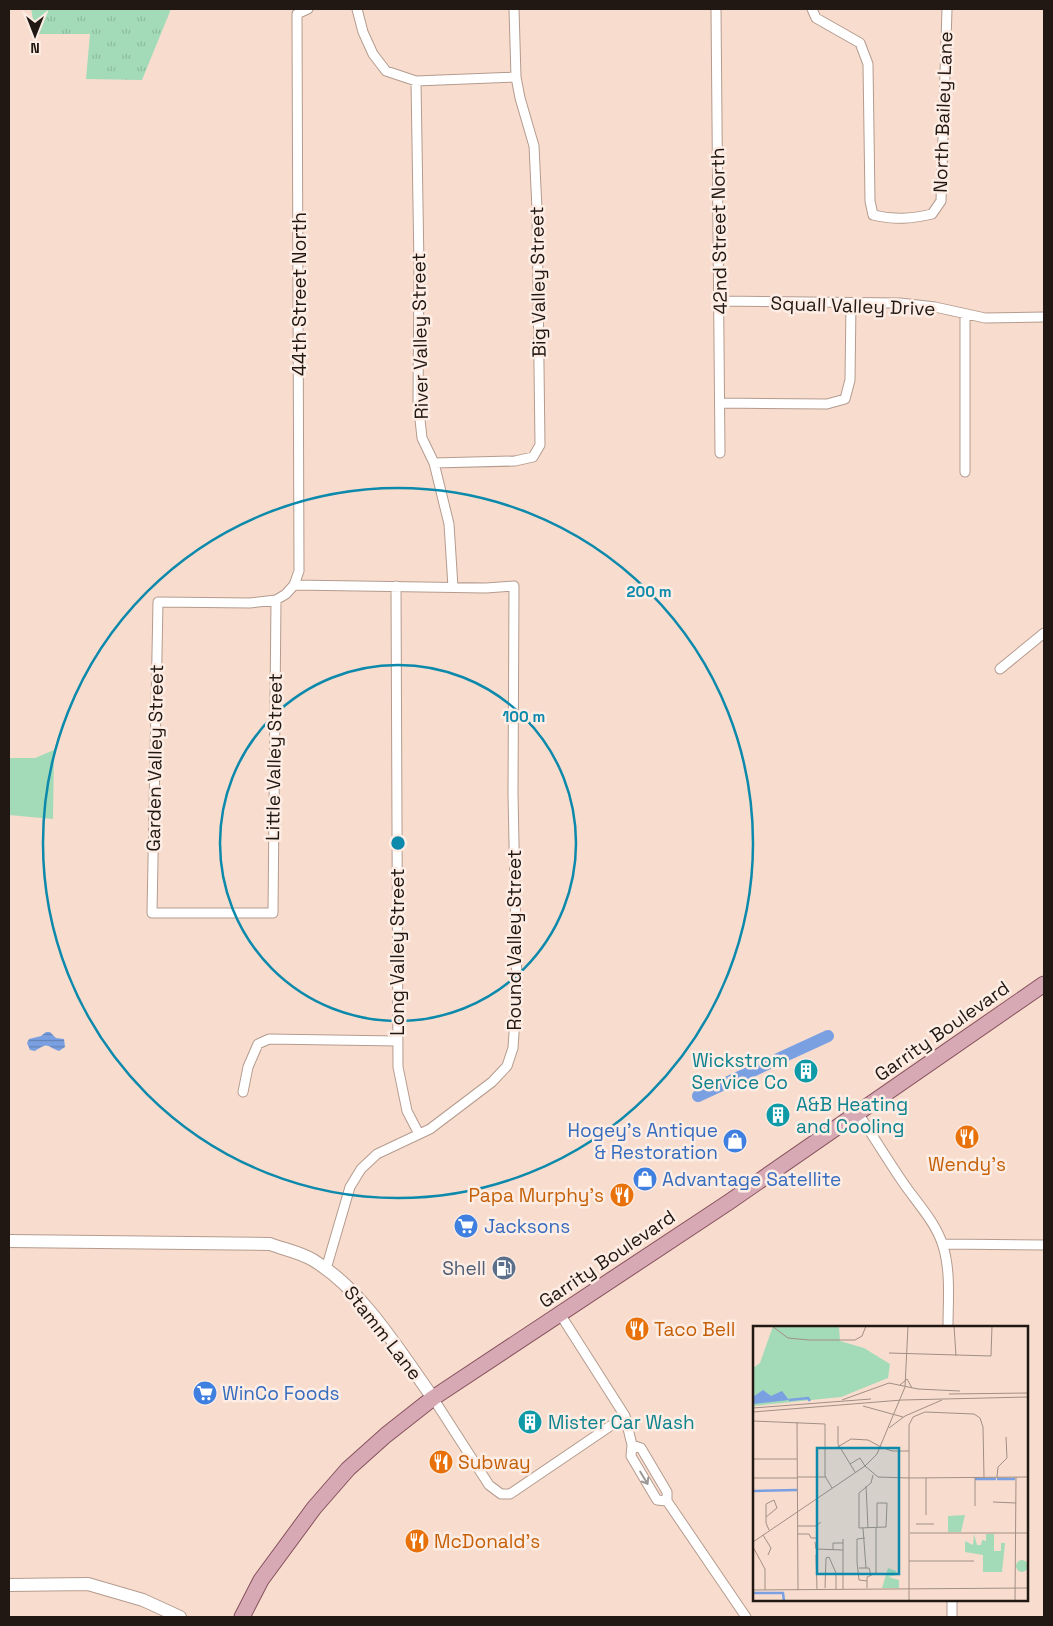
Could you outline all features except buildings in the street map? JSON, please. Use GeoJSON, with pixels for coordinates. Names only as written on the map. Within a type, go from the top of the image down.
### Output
{"type":"FeatureCollection","features":[{"type":"Feature","properties":{"kind":"main road","name":"Garrity Boulevard"},"geometry":{"type":"LineString","coordinates":[[242,1617],[261,1580],[314,1508],[348,1469],[386,1435],[433,1398],[729,1202],[1044,984]]}},
{"type":"Feature","properties":{"kind":"main road","name":"Stamm Lane"},"geometry":{"type":"LineString","coordinates":[[9,1241],[270,1244],[312,1259],[350,1288],[433,1398]]}},
{"type":"Feature","properties":{"kind":"main road"},"geometry":{"type":"LineString","coordinates":[[9,1585],[88,1584],[143,1600],[180,1617]]}},
{"type":"Feature","properties":{"kind":"street","name":"44th Street North"},"geometry":{"type":"LineString","coordinates":[[294,585],[299,570],[297,14],[308,9]]}},
{"type":"Feature","properties":{"kind":"street"},"geometry":{"type":"LineString","coordinates":[[357,9],[363,32],[373,54],[386,70],[416,81],[516,77]]}},
{"type":"Feature","properties":{"kind":"street","name":"Big Valley Street"},"geometry":{"type":"LineString","coordinates":[[434,463],[515,461],[533,457],[540,445],[537,209],[534,146],[516,77],[514,9]]}},
{"type":"Feature","properties":{"kind":"street","name":"42nd Street North"},"geometry":{"type":"LineString","coordinates":[[716,9],[720,453]]}},
{"type":"Feature","properties":{"kind":"street","name":"North Bailey Lane"},"geometry":{"type":"LineString","coordinates":[[812,9],[816,18],[860,43],[868,64],[870,201],[873,214],[903,219],[932,214],[941,201],[947,9]]}},
{"type":"Feature","properties":{"kind":"street","name":"River Valley Street"},"geometry":{"type":"LineString","coordinates":[[416,81],[419,266],[418,402],[422,438],[434,463],[449,524],[453,588]]}},
{"type":"Feature","properties":{"kind":"street","name":"Squall Valley Drive"},"geometry":{"type":"LineString","coordinates":[[720,301],[900,304],[935,307],[985,318],[1044,317]]}},
{"type":"Feature","properties":{"kind":"street"},"geometry":{"type":"LineString","coordinates":[[720,403],[827,404],[845,398],[850,380],[851,303]]}},
{"type":"Feature","properties":{"kind":"street"},"geometry":{"type":"LineString","coordinates":[[965,315],[965,472]]}},
{"type":"Feature","properties":{"kind":"street"},"geometry":{"type":"LineString","coordinates":[[276,600],[286,594],[294,585],[453,588]]}},
{"type":"Feature","properties":{"kind":"street","name":"Long Valley Street"},"geometry":{"type":"LineString","coordinates":[[396,586],[398,1067],[407,1111],[419,1134]]}},
{"type":"Feature","properties":{"kind":"street","name":"Round Valley Street"},"geometry":{"type":"LineString","coordinates":[[326,1269],[350,1188],[361,1169],[377,1154],[430,1129],[492,1082],[507,1066],[513,1048],[517,989],[513,794],[514,586],[453,588]]}},
{"type":"Feature","properties":{"kind":"street","name":"Garden Valley Street"},"geometry":{"type":"LineString","coordinates":[[152,913],[158,602],[250,603],[276,600]]}},
{"type":"Feature","properties":{"kind":"street","name":"Little Valley Street"},"geometry":{"type":"LineString","coordinates":[[152,913],[272,913],[276,600]]}},
{"type":"Feature","properties":{"kind":"street"},"geometry":{"type":"LineString","coordinates":[[1000,669],[1044,633]]}},
{"type":"Feature","properties":{"kind":"street"},"geometry":{"type":"LineString","coordinates":[[244,1092],[248,1067],[258,1044],[269,1039],[397,1041]]}},
{"type":"Feature","properties":{"kind":"street"},"geometry":{"type":"LineString","coordinates":[[858,1113],[901,1180],[934,1226],[943,1244],[946,1256],[948,1326]]}},
{"type":"Feature","properties":{"kind":"street"},"geometry":{"type":"LineString","coordinates":[[943,1244],[1044,1245]]}},
{"type":"Feature","properties":{"kind":"street"},"geometry":{"type":"LineString","coordinates":[[560,1314],[625,1416],[632,1445],[640,1448],[667,1492],[668,1502],[746,1617]]}},
{"type":"Feature","properties":{"kind":"street","name":"Stamm Lane"},"geometry":{"type":"LineString","coordinates":[[433,1398],[490,1485],[501,1494],[510,1494],[625,1416]]}},
{"type":"Feature","properties":{"kind":"street"},"geometry":{"type":"LineString","coordinates":[[952,1601],[952,1617]]}},
{"type":"Feature","properties":{"kind":"green space"},"geometry":{"type":"Polygon","coordinates":[[[31,9],[171,9],[142,80],[86,79],[90,34],[36,34],[31,9]]]}},
{"type":"Feature","properties":{"kind":"green space"},"geometry":{"type":"Polygon","coordinates":[[[54,750],[53,819],[9,815],[9,758],[35,758],[54,750]]]}},
{"type":"Feature","properties":{"kind":"water"},"geometry":{"type":"Polygon","coordinates":[[[46,1032],[50,1032],[56,1038],[64,1039],[65,1047],[59,1051],[48,1046],[43,1046],[35,1051],[30,1050],[27,1043],[29,1039],[41,1036],[46,1032]]]}},
{"type":"Feature","properties":{"kind":"waterway"},"geometry":{"type":"LineString","coordinates":[[698,1096],[828,1036]]}},
{"type":"Feature","properties":{"kind":"place","name":"Wickstrom Service Co"},"geometry":{"type":"Point","coordinates":[806,1071]}},
{"type":"Feature","properties":{"kind":"place","name":"A&B Heating and Cooling"},"geometry":{"type":"Point","coordinates":[778,1115]}},
{"type":"Feature","properties":{"kind":"place","name":"Wendy's"},"geometry":{"type":"Point","coordinates":[967,1137]}},
{"type":"Feature","properties":{"kind":"place","name":"Hogey's Antique & Restoration"},"geometry":{"type":"Point","coordinates":[735,1141]}},
{"type":"Feature","properties":{"kind":"place","name":"Advantage Satellite"},"geometry":{"type":"Point","coordinates":[645,1179]}},
{"type":"Feature","properties":{"kind":"place","name":"Papa Murphy's"},"geometry":{"type":"Point","coordinates":[622,1195]}},
{"type":"Feature","properties":{"kind":"place","name":"Jacksons"},"geometry":{"type":"Point","coordinates":[466,1226]}},
{"type":"Feature","properties":{"kind":"place","name":"Shell"},"geometry":{"type":"Point","coordinates":[504,1268]}},
{"type":"Feature","properties":{"kind":"place","name":"Taco Bell"},"geometry":{"type":"Point","coordinates":[637,1329]}},
{"type":"Feature","properties":{"kind":"place","name":"WinCo Foods"},"geometry":{"type":"Point","coordinates":[205,1393]}},
{"type":"Feature","properties":{"kind":"place","name":"Mister Car Wash"},"geometry":{"type":"Point","coordinates":[530,1422]}},
{"type":"Feature","properties":{"kind":"place","name":"Subway"},"geometry":{"type":"Point","coordinates":[441,1462]}},
{"type":"Feature","properties":{"kind":"place","name":"McDonald's"},"geometry":{"type":"Point","coordinates":[417,1541]}}]}
